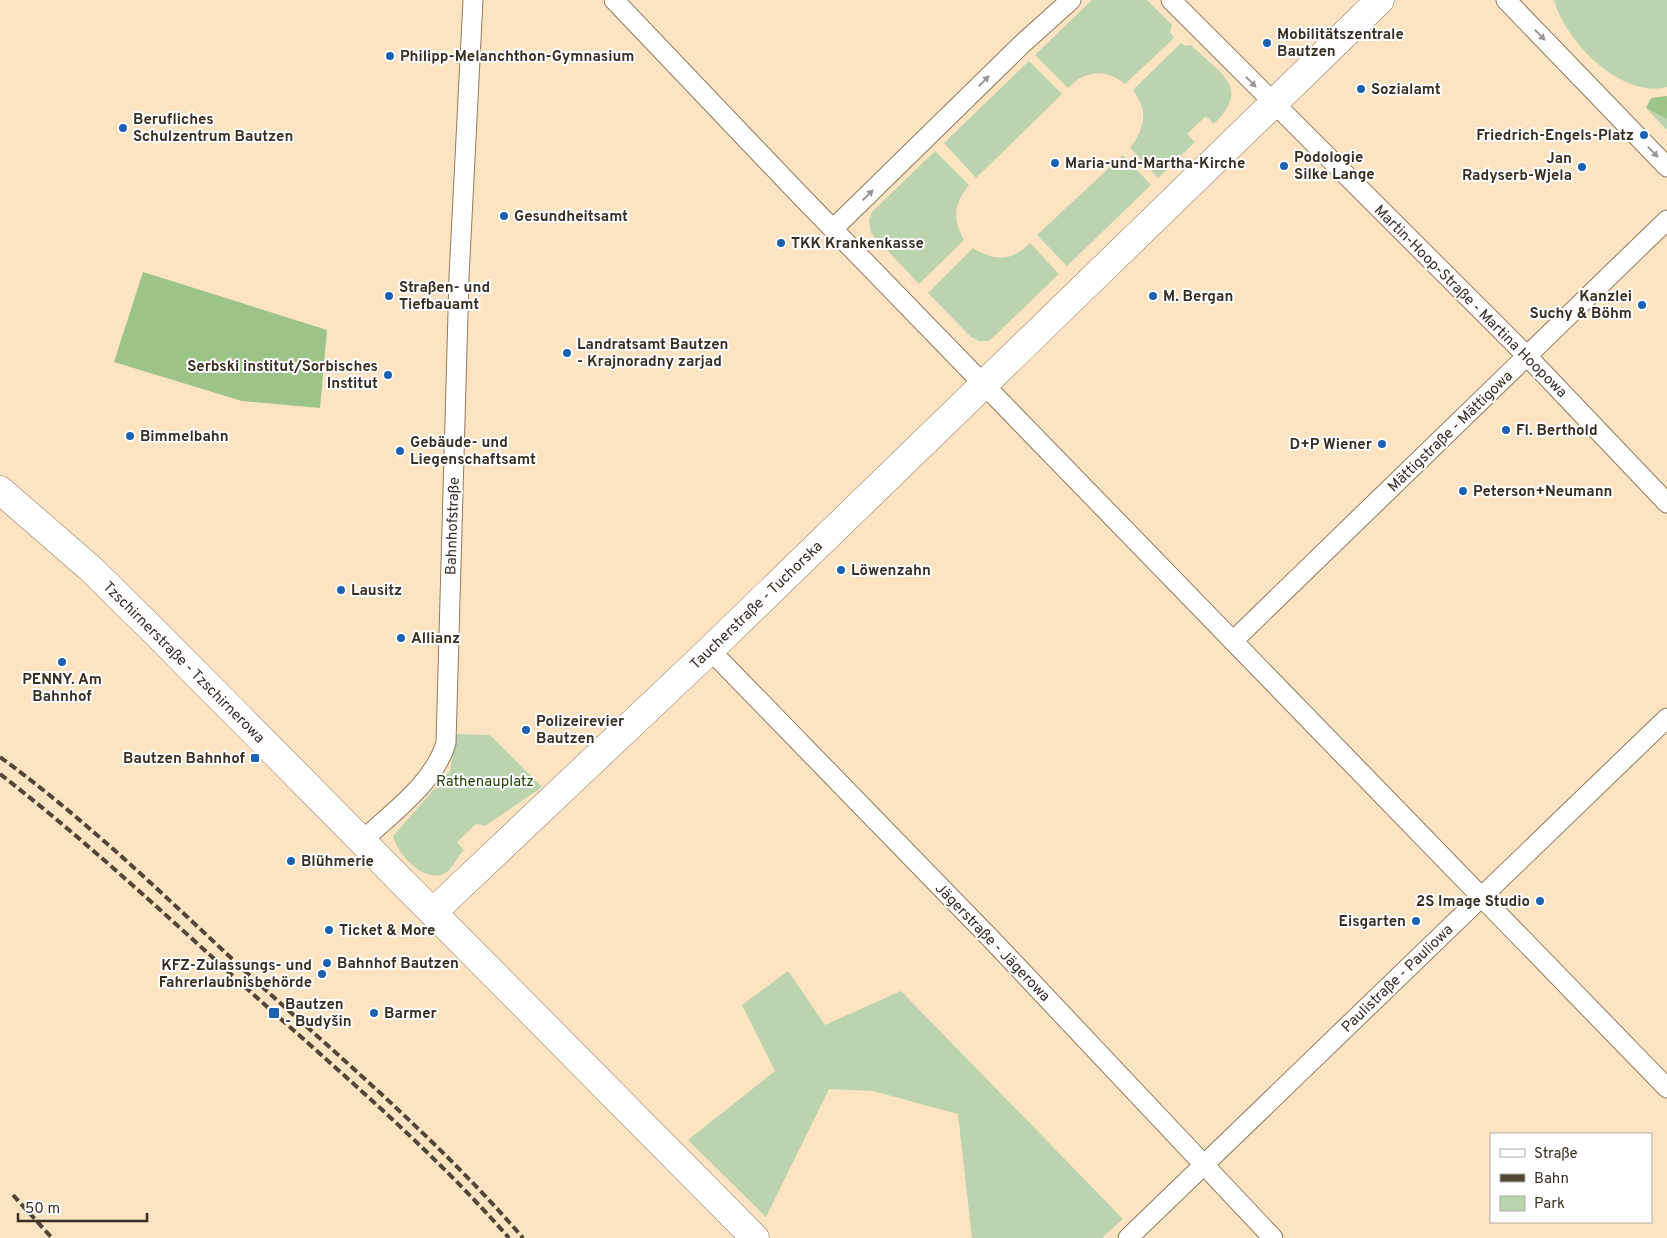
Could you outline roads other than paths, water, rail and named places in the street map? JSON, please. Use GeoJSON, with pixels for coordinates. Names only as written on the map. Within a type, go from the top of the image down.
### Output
{"type":"FeatureCollection","features":[{"type":"Feature","properties":{"kind":"street","name":"Bahnhofstraße"},"geometry":{"type":"LineString","coordinates":[[363,840],[431,774],[442,756],[446,742],[459,287],[473,0]]}},
{"type":"Feature","properties":{"kind":"street"},"geometry":{"type":"LineString","coordinates":[[614,0],[1667,1088]]}},
{"type":"Feature","properties":{"kind":"street"},"geometry":{"type":"LineString","coordinates":[[834,229],[1021,45],[1070,0]]}},
{"type":"Feature","properties":{"kind":"street","name":"Martin-Hoop-Straße - Martina Hoopowa"},"geometry":{"type":"LineString","coordinates":[[1171,0],[1527,356],[1667,503]]}},
{"type":"Feature","properties":{"kind":"street"},"geometry":{"type":"LineString","coordinates":[[1272,103],[1380,0]]}},
{"type":"Feature","properties":{"kind":"street"},"geometry":{"type":"LineString","coordinates":[[1506,0],[1667,166]]}},
{"type":"Feature","properties":{"kind":"street","name":"Taucherstraße - Tuchorska"},"geometry":{"type":"LineString","coordinates":[[433,912],[710,650],[1272,103]]}},
{"type":"Feature","properties":{"kind":"street","name":"Mättigstraße - Mättigowa"},"geometry":{"type":"LineString","coordinates":[[1233,641],[1667,220]]}},
{"type":"Feature","properties":{"kind":"street","name":"Tzschirnerstraße - Tzschirnerowa"},"geometry":{"type":"LineString","coordinates":[[0,490],[91,569],[363,840],[506,989],[755,1238]]}},
{"type":"Feature","properties":{"kind":"street","name":"Jägerstraße - Jägerowa"},"geometry":{"type":"LineString","coordinates":[[710,650],[993,941],[1273,1238]]}},
{"type":"Feature","properties":{"kind":"street","name":"Paulistraße - Pauliowa"},"geometry":{"type":"LineString","coordinates":[[1128,1238],[1667,718]]}},
{"type":"Feature","properties":{"kind":"railway"},"geometry":{"type":"LineString","coordinates":[[0,757],[101,838],[361,1076],[461,1171],[523,1238]]}},
{"type":"Feature","properties":{"kind":"railway"},"geometry":{"type":"LineString","coordinates":[[0,774],[98,854],[353,1083],[449,1174],[509,1238]]}},
{"type":"Feature","properties":{"kind":"railway"},"geometry":{"type":"LineString","coordinates":[[13,1195],[52,1238]]}},
{"type":"Feature","properties":{"kind":"place","name":"Mobilitätszentrale Bautzen"},"geometry":{"type":"Point","coordinates":[1267,43]}},
{"type":"Feature","properties":{"kind":"place","name":"Philipp-Melanchthon-Gymnasium"},"geometry":{"type":"Point","coordinates":[390,56]}},
{"type":"Feature","properties":{"kind":"place","name":"Sozialamt"},"geometry":{"type":"Point","coordinates":[1361,89]}},
{"type":"Feature","properties":{"kind":"place","name":"Berufliches Schulzentrum Bautzen"},"geometry":{"type":"Point","coordinates":[123,128]}},
{"type":"Feature","properties":{"kind":"place","name":"Friedrich-Engels-Platz"},"geometry":{"type":"Point","coordinates":[1644,135]}},
{"type":"Feature","properties":{"kind":"place","name":"Maria-und-Martha-Kirche"},"geometry":{"type":"Point","coordinates":[1055,163]}},
{"type":"Feature","properties":{"kind":"place","name":"Podologie Silke Lange"},"geometry":{"type":"Point","coordinates":[1284,166]}},
{"type":"Feature","properties":{"kind":"place","name":"Jan Radyserb-Wjela"},"geometry":{"type":"Point","coordinates":[1582,167]}},
{"type":"Feature","properties":{"kind":"place","name":"Gesundheitsamt"},"geometry":{"type":"Point","coordinates":[504,216]}},
{"type":"Feature","properties":{"kind":"place","name":"TKK Krankenkasse"},"geometry":{"type":"Point","coordinates":[781,243]}},
{"type":"Feature","properties":{"kind":"place","name":"Straßen- und Tiefbauamt"},"geometry":{"type":"Point","coordinates":[389,296]}},
{"type":"Feature","properties":{"kind":"place","name":"M. Bergan"},"geometry":{"type":"Point","coordinates":[1153,296]}},
{"type":"Feature","properties":{"kind":"place","name":"Kanzlei Suchy & Böhm"},"geometry":{"type":"Point","coordinates":[1642,305]}},
{"type":"Feature","properties":{"kind":"place","name":"Landratsamt Bautzen - Krajnoradny zarjad"},"geometry":{"type":"Point","coordinates":[567,353]}},
{"type":"Feature","properties":{"kind":"place","name":"Serbski institut/Sorbisches Institut"},"geometry":{"type":"Point","coordinates":[388,375]}},
{"type":"Feature","properties":{"kind":"place","name":"Fl. Berthold"},"geometry":{"type":"Point","coordinates":[1506,430]}},
{"type":"Feature","properties":{"kind":"place","name":"Bimmelbahn"},"geometry":{"type":"Point","coordinates":[130,436]}},
{"type":"Feature","properties":{"kind":"place","name":"D+P Wiener"},"geometry":{"type":"Point","coordinates":[1382,444]}},
{"type":"Feature","properties":{"kind":"place","name":"Gebäude- und Liegenschaftsamt"},"geometry":{"type":"Point","coordinates":[400,451]}},
{"type":"Feature","properties":{"kind":"place","name":"Peterson+Neumann"},"geometry":{"type":"Point","coordinates":[1463,491]}},
{"type":"Feature","properties":{"kind":"place","name":"Löwenzahn"},"geometry":{"type":"Point","coordinates":[841,570]}},
{"type":"Feature","properties":{"kind":"place","name":"Lausitz"},"geometry":{"type":"Point","coordinates":[341,590]}},
{"type":"Feature","properties":{"kind":"place","name":"Allianz"},"geometry":{"type":"Point","coordinates":[401,638]}},
{"type":"Feature","properties":{"kind":"place","name":"PENNY. Am Bahnhof"},"geometry":{"type":"Point","coordinates":[62,662]}},
{"type":"Feature","properties":{"kind":"place","name":"Polizeirevier Bautzen"},"geometry":{"type":"Point","coordinates":[526,730]}},
{"type":"Feature","properties":{"kind":"place","name":"Bautzen Bahnhof"},"geometry":{"type":"Point","coordinates":[255,758]}},
{"type":"Feature","properties":{"kind":"place","name":"Blühmerie"},"geometry":{"type":"Point","coordinates":[291,861]}},
{"type":"Feature","properties":{"kind":"place","name":"2S Image Studio"},"geometry":{"type":"Point","coordinates":[1540,901]}},
{"type":"Feature","properties":{"kind":"place","name":"Eisgarten"},"geometry":{"type":"Point","coordinates":[1416,921]}},
{"type":"Feature","properties":{"kind":"place","name":"Ticket & More"},"geometry":{"type":"Point","coordinates":[329,930]}},
{"type":"Feature","properties":{"kind":"place","name":"Bahnhof Bautzen"},"geometry":{"type":"Point","coordinates":[327,963]}},
{"type":"Feature","properties":{"kind":"place","name":"KFZ-Zulassungs- und Fahrerlaubnisbehörde"},"geometry":{"type":"Point","coordinates":[322,974]}},
{"type":"Feature","properties":{"kind":"place","name":"Bautzen - Budyšin"},"geometry":{"type":"Point","coordinates":[274,1013]}},
{"type":"Feature","properties":{"kind":"place","name":"Barmer"},"geometry":{"type":"Point","coordinates":[374,1013]}},
{"type":"Feature","properties":{"kind":"park label","name":"Rathenauplatz"},"geometry":{"type":"Point","coordinates":[485,781]}}]}
